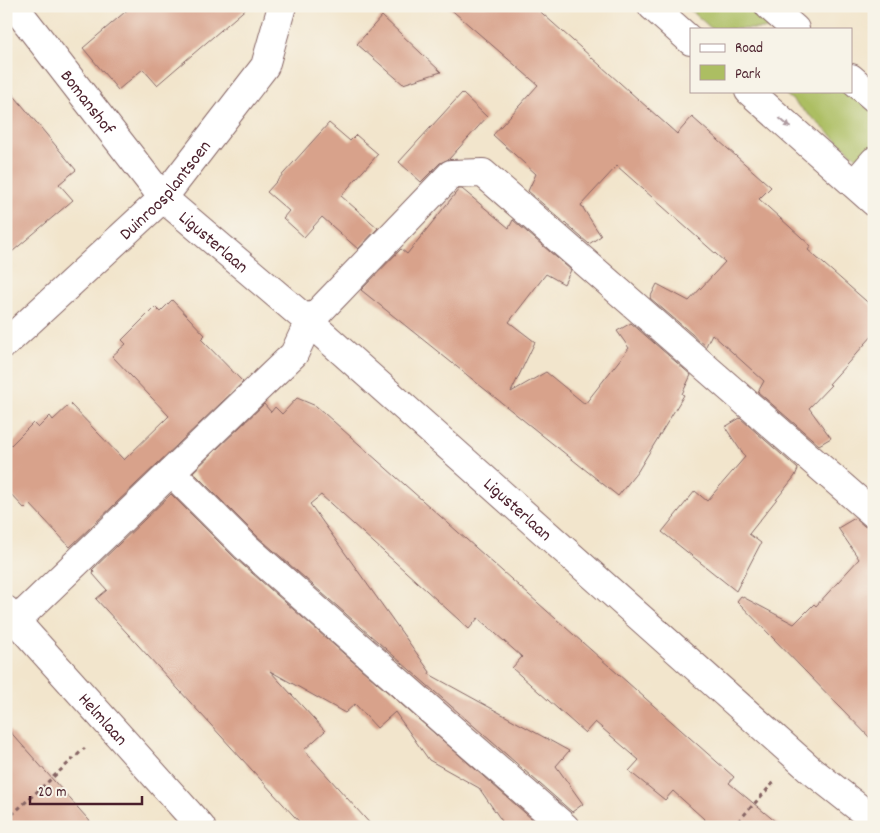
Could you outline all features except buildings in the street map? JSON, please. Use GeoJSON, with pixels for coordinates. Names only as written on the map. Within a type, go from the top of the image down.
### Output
{"type":"FeatureCollection","features":[{"type":"Feature","properties":{"kind":"street","name":"Bomanshof"},"geometry":{"type":"LineString","coordinates":[[14,6],[163,198]]}},
{"type":"Feature","properties":{"kind":"street","name":"Duinroosplantsoen"},"geometry":{"type":"LineString","coordinates":[[6,343],[163,198],[265,66],[282,6]]}},
{"type":"Feature","properties":{"kind":"street"},"geometry":{"type":"LineString","coordinates":[[652,6],[690,40]]}},
{"type":"Feature","properties":{"kind":"street"},"geometry":{"type":"LineString","coordinates":[[770,6],[794,28]]}},
{"type":"Feature","properties":{"kind":"street"},"geometry":{"type":"LineString","coordinates":[[852,79],[874,98]]}},
{"type":"Feature","properties":{"kind":"street"},"geometry":{"type":"LineString","coordinates":[[749,92],[874,202]]}},
{"type":"Feature","properties":{"kind":"street"},"geometry":{"type":"LineString","coordinates":[[854,184],[874,161]]}},
{"type":"Feature","properties":{"kind":"street"},"geometry":{"type":"LineString","coordinates":[[11,615],[171,472],[294,354],[309,322],[451,174],[482,172],[874,514]]}},
{"type":"Feature","properties":{"kind":"street","name":"Ligusterlaan"},"geometry":{"type":"LineString","coordinates":[[163,198],[309,322],[798,756],[811,770],[874,820]]}},
{"type":"Feature","properties":{"kind":"street"},"geometry":{"type":"LineString","coordinates":[[171,472],[246,546],[565,827]]}},
{"type":"Feature","properties":{"kind":"street","name":"Helmlaan"},"geometry":{"type":"LineString","coordinates":[[11,615],[201,827]]}},
{"type":"Feature","properties":{"kind":"path"},"geometry":{"type":"LineString","coordinates":[[6,820],[109,725]]}},
{"type":"Feature","properties":{"kind":"path"},"geometry":{"type":"LineString","coordinates":[[733,827],[798,756]]}},
{"type":"Feature","properties":{"kind":"green space"},"geometry":{"type":"Polygon","coordinates":[[[686,6],[753,6],[777,28],[711,28],[686,6]]]}},
{"type":"Feature","properties":{"kind":"green space"},"geometry":{"type":"Polygon","coordinates":[[[783,92],[850,92],[874,113],[874,173],[783,92]]]}}]}
